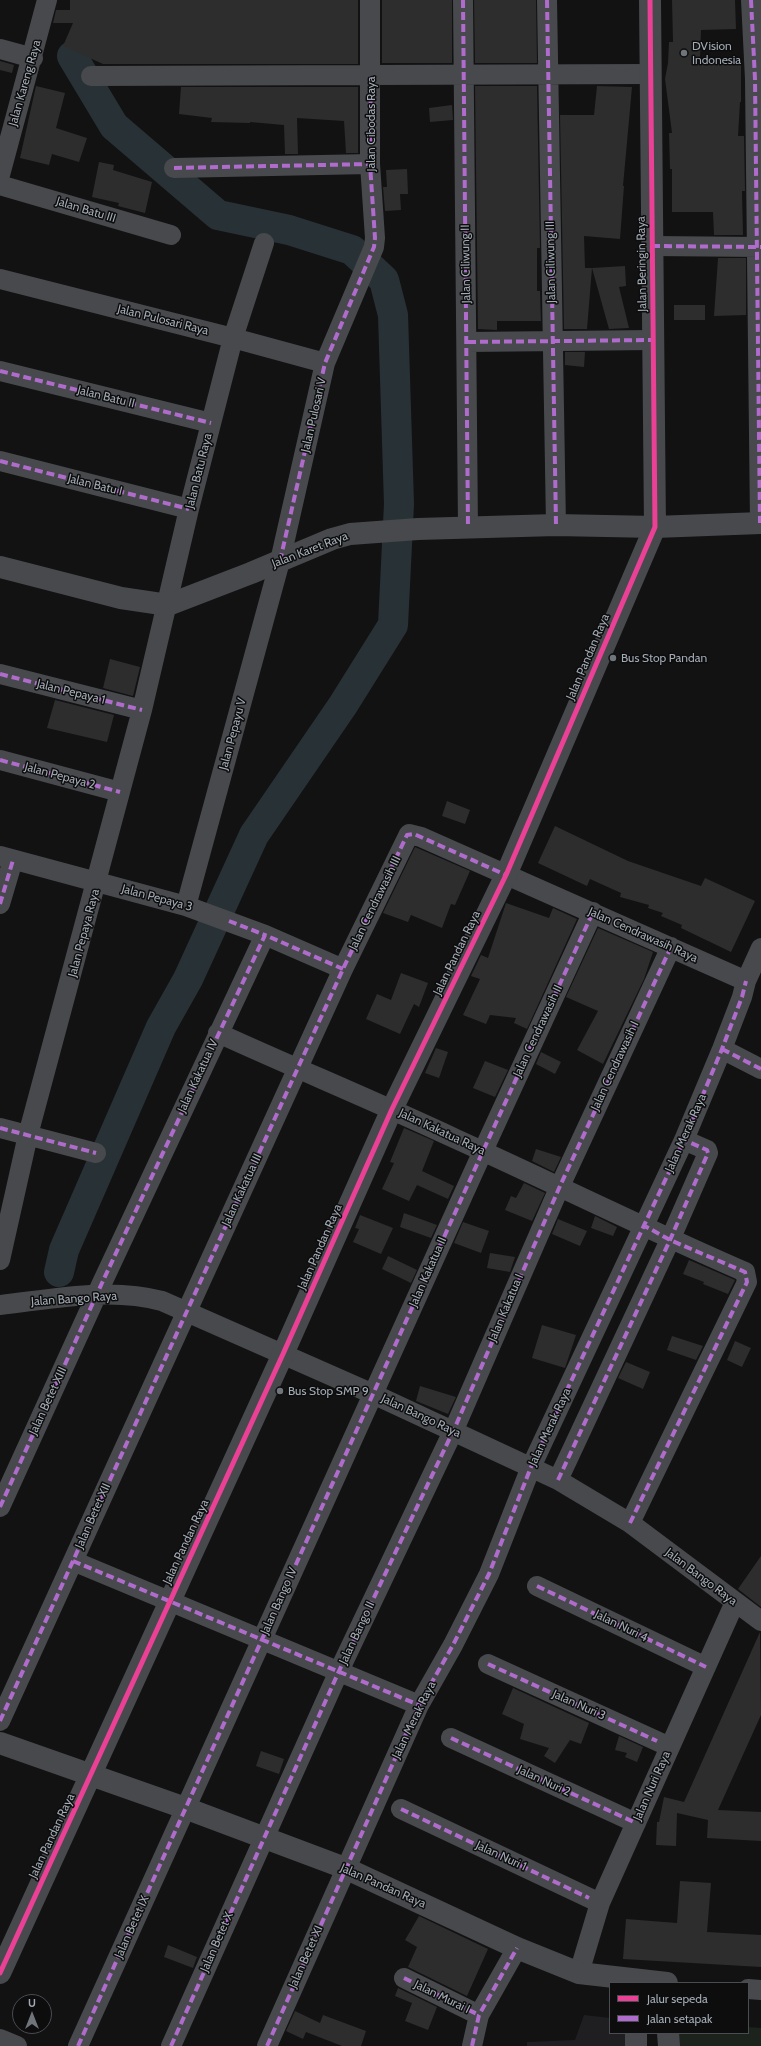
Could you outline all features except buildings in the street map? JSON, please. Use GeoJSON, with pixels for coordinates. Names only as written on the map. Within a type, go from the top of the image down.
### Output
{"type":"FeatureCollection","features":[{"type":"Feature","properties":{"kind":"street","name":"Jalan Cibodas Raya"},"geometry":{"type":"LineString","coordinates":[[370,0],[370,164],[375,238],[374,247]]}},
{"type":"Feature","properties":{"kind":"street","name":"Jalan Ciliwung II"},"geometry":{"type":"LineString","coordinates":[[463,0],[468,342],[468,527]]}},
{"type":"Feature","properties":{"kind":"street","name":"Jalan Ciliwung III"},"geometry":{"type":"LineString","coordinates":[[547,0],[556,525]]}},
{"type":"Feature","properties":{"kind":"street","name":"Jalan Beringin Raya"},"geometry":{"type":"LineString","coordinates":[[650,0],[655,527]]}},
{"type":"Feature","properties":{"kind":"street"},"geometry":{"type":"LineString","coordinates":[[751,0],[758,79],[760,523]]}},
{"type":"Feature","properties":{"kind":"street","name":"Jalan Kareng Raya"},"geometry":{"type":"LineString","coordinates":[[0,175],[29,57],[46,7]]}},
{"type":"Feature","properties":{"kind":"street"},"geometry":{"type":"LineString","coordinates":[[0,49],[29,57]]}},
{"type":"Feature","properties":{"kind":"street"},"geometry":{"type":"LineString","coordinates":[[91,76],[651,74]]}},
{"type":"Feature","properties":{"kind":"street"},"geometry":{"type":"LineString","coordinates":[[174,168],[370,164]]}},
{"type":"Feature","properties":{"kind":"street","name":"Jalan Batu III"},"geometry":{"type":"LineString","coordinates":[[0,185],[171,235]]}},
{"type":"Feature","properties":{"kind":"street","name":"Jalan Batu Raya"},"geometry":{"type":"LineString","coordinates":[[168,605],[189,509],[233,338],[264,243]]}},
{"type":"Feature","properties":{"kind":"street"},"geometry":{"type":"LineString","coordinates":[[652,246],[758,247]]}},
{"type":"Feature","properties":{"kind":"street","name":"Jalan Pulosari V"},"geometry":{"type":"LineString","coordinates":[[280,561],[325,363],[374,247]]}},
{"type":"Feature","properties":{"kind":"street","name":"Jalan Pulosari Raya"},"geometry":{"type":"LineString","coordinates":[[0,279],[325,363]]}},
{"type":"Feature","properties":{"kind":"street"},"geometry":{"type":"LineString","coordinates":[[468,342],[653,340]]}},
{"type":"Feature","properties":{"kind":"street","name":"Jalan Batu II"},"geometry":{"type":"LineString","coordinates":[[0,371],[211,423]]}},
{"type":"Feature","properties":{"kind":"street","name":"Jalan Batu I"},"geometry":{"type":"LineString","coordinates":[[0,461],[189,509]]}},
{"type":"Feature","properties":{"kind":"street","name":"Jalan Karet Raya"},"geometry":{"type":"LineString","coordinates":[[0,568],[121,598],[168,605],[280,561],[332,538],[350,534],[468,527],[556,525],[655,527],[760,523]]}},
{"type":"Feature","properties":{"kind":"street","name":"Jalan Pandan Raya"},"geometry":{"type":"LineString","coordinates":[[0,1973],[283,1354],[392,1109],[506,875],[655,527]]}},
{"type":"Feature","properties":{"kind":"street","name":"Jalan Pepayu V"},"geometry":{"type":"LineString","coordinates":[[186,906],[280,561]]}},
{"type":"Feature","properties":{"kind":"street","name":"Jalan Pepaya Raya"},"geometry":{"type":"LineString","coordinates":[[0,1260],[28,1135],[98,882],[168,605]]}},
{"type":"Feature","properties":{"kind":"street","name":"Jalan Pepaya 1"},"geometry":{"type":"LineString","coordinates":[[0,674],[142,710]]}},
{"type":"Feature","properties":{"kind":"street","name":"Jalan Pepaya 2"},"geometry":{"type":"LineString","coordinates":[[0,760],[120,792]]}},
{"type":"Feature","properties":{"kind":"street","name":"Jalan Cendrawasih III"},"geometry":{"type":"LineString","coordinates":[[298,1070],[343,969],[408,834],[421,837],[506,875]]}},
{"type":"Feature","properties":{"kind":"street"},"geometry":{"type":"LineString","coordinates":[[0,904],[6,858]]}},
{"type":"Feature","properties":{"kind":"street","name":"Jalan Pepaya 3"},"geometry":{"type":"LineString","coordinates":[[6,858],[186,906],[265,935]]}},
{"type":"Feature","properties":{"kind":"street","name":"Jalan Cendrawasih Raya"},"geometry":{"type":"LineString","coordinates":[[506,875],[593,912],[746,981]]}},
{"type":"Feature","properties":{"kind":"street","name":"Jalan Cendrawasih II"},"geometry":{"type":"LineString","coordinates":[[482,1150],[593,912]]}},
{"type":"Feature","properties":{"kind":"street"},"geometry":{"type":"LineString","coordinates":[[265,935],[343,969]]}},
{"type":"Feature","properties":{"kind":"street","name":"Jalan Kakatua IV"},"geometry":{"type":"LineString","coordinates":[[96,1295],[265,935]]}},
{"type":"Feature","properties":{"kind":"street","name":"Jalan Cendrawasih I"},"geometry":{"type":"LineString","coordinates":[[560,1186],[671,947]]}},
{"type":"Feature","properties":{"kind":"street"},"geometry":{"type":"LineString","coordinates":[[746,981],[761,948]]}},
{"type":"Feature","properties":{"kind":"street","name":"Jalan Merak Raya"},"geometry":{"type":"LineString","coordinates":[[345,1868],[419,1705],[453,1645],[489,1574],[531,1467],[657,1233],[684,1140],[722,1050],[742,997],[746,981]]}},
{"type":"Feature","properties":{"kind":"street","name":"Jalan Kakatua Raya"},"geometry":{"type":"LineString","coordinates":[[218,1033],[298,1070],[392,1109],[560,1186],[657,1233],[745,1272],[747,1282],[630,1523]]}},
{"type":"Feature","properties":{"kind":"street"},"geometry":{"type":"LineString","coordinates":[[722,1050],[761,1069]]}},
{"type":"Feature","properties":{"kind":"street","name":"Jalan Kakatua III"},"geometry":{"type":"LineString","coordinates":[[186,1311],[298,1070]]}},
{"type":"Feature","properties":{"kind":"street"},"geometry":{"type":"LineString","coordinates":[[0,1128],[96,1153]]}},
{"type":"Feature","properties":{"kind":"street"},"geometry":{"type":"LineString","coordinates":[[558,1480],[657,1233],[708,1153],[707,1150],[684,1140]]}},
{"type":"Feature","properties":{"kind":"street","name":"Jalan Kakatua II"},"geometry":{"type":"LineString","coordinates":[[373,1394],[482,1150]]}},
{"type":"Feature","properties":{"kind":"street","name":"Jalan Kakatua I"},"geometry":{"type":"LineString","coordinates":[[453,1431],[560,1186]]}},
{"type":"Feature","properties":{"kind":"street","name":"Jalan Bango Raya"},"geometry":{"type":"LineString","coordinates":[[0,1305],[96,1295],[146,1296],[162,1301],[373,1394],[558,1480],[630,1523],[761,1621]]}},
{"type":"Feature","properties":{"kind":"street","name":"Jalan Betet XIII"},"geometry":{"type":"LineString","coordinates":[[0,1507],[96,1295]]}},
{"type":"Feature","properties":{"kind":"street","name":"Jalan Betet XII"},"geometry":{"type":"LineString","coordinates":[[0,1721],[186,1311]]}},
{"type":"Feature","properties":{"kind":"street","name":"Jalan Bango IV"},"geometry":{"type":"LineString","coordinates":[[185,1808],[373,1394]]}},
{"type":"Feature","properties":{"kind":"street","name":"Jalan Bango II"},"geometry":{"type":"LineString","coordinates":[[264,1837],[339,1671],[453,1431]]}},
{"type":"Feature","properties":{"kind":"street"},"geometry":{"type":"LineString","coordinates":[[72,1561],[170,1600],[419,1705]]}},
{"type":"Feature","properties":{"kind":"street","name":"Jalan Nuri 4"},"geometry":{"type":"LineString","coordinates":[[537,1586],[706,1667]]}},
{"type":"Feature","properties":{"kind":"street","name":"Jalan Nuri Raya"},"geometry":{"type":"LineString","coordinates":[[579,1973],[600,1903],[735,1602]]}},
{"type":"Feature","properties":{"kind":"street","name":"Jalan Nuri 3"},"geometry":{"type":"LineString","coordinates":[[488,1664],[670,1747]]}},
{"type":"Feature","properties":{"kind":"street","name":"Jalan Nuri 2"},"geometry":{"type":"LineString","coordinates":[[451,1738],[636,1823]]}},
{"type":"Feature","properties":{"kind":"street","name":"Jalan Pandan Raya"},"geometry":{"type":"LineString","coordinates":[[0,1743],[185,1808],[345,1868],[517,1948],[579,1973],[652,1982]]}},
{"type":"Feature","properties":{"kind":"street","name":"Jalan Betet IX"},"geometry":{"type":"LineString","coordinates":[[78,2046],[185,1808]]}},
{"type":"Feature","properties":{"kind":"street","name":"Jalan Nuri 1"},"geometry":{"type":"LineString","coordinates":[[401,1809],[600,1903]]}},
{"type":"Feature","properties":{"kind":"street","name":"Jalan Betet X"},"geometry":{"type":"LineString","coordinates":[[171,2046],[264,1837]]}},
{"type":"Feature","properties":{"kind":"street","name":"Jalan Betet XI"},"geometry":{"type":"LineString","coordinates":[[267,2046],[345,1868]]}},
{"type":"Feature","properties":{"kind":"street"},"geometry":{"type":"LineString","coordinates":[[472,2046],[480,2015],[517,1948]]}},
{"type":"Feature","properties":{"kind":"street","name":"Jalan Murai I"},"geometry":{"type":"LineString","coordinates":[[404,1978],[480,2015]]}},
{"type":"Feature","properties":{"kind":"street"},"geometry":{"type":"LineString","coordinates":[[749,1989],[761,1990]]}},
{"type":"Feature","properties":{"kind":"street"},"geometry":{"type":"LineString","coordinates":[[636,2034],[636,2046]]}},
{"type":"Feature","properties":{"kind":"street"},"geometry":{"type":"LineString","coordinates":[[668,2034],[669,2046]]}},
{"type":"Feature","properties":{"kind":"street"},"geometry":{"type":"LineString","coordinates":[[0,2039],[17,2046]]}},
{"type":"Feature","properties":{"kind":"shaded area"},"geometry":{"type":"Polygon","coordinates":[[[584,2015],[609,2018],[609,2034],[625,2034],[625,2046],[527,2046],[527,2042],[575,2040],[584,2015]]]}},
{"type":"Feature","properties":{"kind":"shaded area"},"geometry":{"type":"Polygon","coordinates":[[[749,2027],[761,2028],[761,2046],[676,2046],[675,2034],[749,2034],[749,2027]]]}},
{"type":"Feature","properties":{"kind":"waterway"},"geometry":{"type":"LineString","coordinates":[[59,1272],[64,1250],[161,1027],[188,979],[254,835],[343,705],[393,625],[399,504],[393,315],[384,280],[352,250],[289,230],[218,215],[114,126],[72,56]]}},
{"type":"Feature","properties":{"kind":"marked path"},"geometry":{"type":"LineString","coordinates":[[463,0],[468,527]]}},
{"type":"Feature","properties":{"kind":"marked path"},"geometry":{"type":"LineString","coordinates":[[547,0],[556,525]]}},
{"type":"Feature","properties":{"kind":"marked path"},"geometry":{"type":"LineString","coordinates":[[751,0],[755,79],[760,523]]}},
{"type":"Feature","properties":{"kind":"marked path"},"geometry":{"type":"LineString","coordinates":[[280,561],[325,363],[374,247],[375,238],[370,164],[371,75]]}},
{"type":"Feature","properties":{"kind":"marked path"},"geometry":{"type":"LineString","coordinates":[[174,168],[370,164]]}},
{"type":"Feature","properties":{"kind":"marked path"},"geometry":{"type":"LineString","coordinates":[[652,246],[761,247]]}},
{"type":"Feature","properties":{"kind":"marked path"},"geometry":{"type":"LineString","coordinates":[[468,342],[653,340]]}},
{"type":"Feature","properties":{"kind":"marked path"},"geometry":{"type":"LineString","coordinates":[[0,371],[211,423]]}},
{"type":"Feature","properties":{"kind":"marked path"},"geometry":{"type":"LineString","coordinates":[[0,461],[189,509]]}},
{"type":"Feature","properties":{"kind":"marked path"},"geometry":{"type":"LineString","coordinates":[[0,674],[142,710]]}},
{"type":"Feature","properties":{"kind":"marked path"},"geometry":{"type":"LineString","coordinates":[[0,760],[120,792]]}},
{"type":"Feature","properties":{"kind":"marked path"},"geometry":{"type":"LineString","coordinates":[[0,1721],[343,969],[407,835],[414,834],[506,875]]}},
{"type":"Feature","properties":{"kind":"marked path"},"geometry":{"type":"LineString","coordinates":[[0,904],[13,860]]}},
{"type":"Feature","properties":{"kind":"marked path"},"geometry":{"type":"LineString","coordinates":[[78,2046],[483,1151],[593,912]]}},
{"type":"Feature","properties":{"kind":"marked path"},"geometry":{"type":"LineString","coordinates":[[229,921],[265,935]]}},
{"type":"Feature","properties":{"kind":"marked path"},"geometry":{"type":"LineString","coordinates":[[0,1507],[102,1283],[265,935],[343,969]]}},
{"type":"Feature","properties":{"kind":"marked path"},"geometry":{"type":"LineString","coordinates":[[171,2046],[339,1671],[456,1425],[560,1186],[671,947]]}},
{"type":"Feature","properties":{"kind":"marked path"},"geometry":{"type":"LineString","coordinates":[[267,2046],[419,1705],[453,1645],[489,1574],[531,1467],[684,1140],[722,1049],[742,997],[746,981]]}},
{"type":"Feature","properties":{"kind":"marked path"},"geometry":{"type":"LineString","coordinates":[[722,1049],[761,1069]]}},
{"type":"Feature","properties":{"kind":"marked path"},"geometry":{"type":"LineString","coordinates":[[0,1128],[96,1153]]}},
{"type":"Feature","properties":{"kind":"marked path"},"geometry":{"type":"LineString","coordinates":[[558,1480],[670,1240],[708,1153],[707,1150],[684,1140]]}},
{"type":"Feature","properties":{"kind":"marked path"},"geometry":{"type":"LineString","coordinates":[[630,1523],[747,1282],[745,1272],[670,1240],[643,1225]]}},
{"type":"Feature","properties":{"kind":"marked path"},"geometry":{"type":"LineString","coordinates":[[73,1561],[419,1705]]}},
{"type":"Feature","properties":{"kind":"marked path"},"geometry":{"type":"LineString","coordinates":[[537,1586],[706,1667]]}},
{"type":"Feature","properties":{"kind":"marked path"},"geometry":{"type":"LineString","coordinates":[[488,1664],[657,1741]]}},
{"type":"Feature","properties":{"kind":"marked path"},"geometry":{"type":"LineString","coordinates":[[451,1738],[636,1823]]}},
{"type":"Feature","properties":{"kind":"marked path"},"geometry":{"type":"LineString","coordinates":[[401,1809],[589,1898]]}},
{"type":"Feature","properties":{"kind":"marked path"},"geometry":{"type":"LineString","coordinates":[[472,2046],[479,2015],[517,1948]]}},
{"type":"Feature","properties":{"kind":"marked path"},"geometry":{"type":"LineString","coordinates":[[404,1978],[479,2015]]}},
{"type":"Feature","properties":{"kind":"cycle path"},"geometry":{"type":"LineString","coordinates":[[0,1973],[283,1354],[392,1109],[506,875],[655,527],[650,0]]}},
{"type":"Feature","properties":{"kind":"place","name":"DVision Indonesia"},"geometry":{"type":"Point","coordinates":[684,53]}},
{"type":"Feature","properties":{"kind":"place","name":"Bus Stop Pandan"},"geometry":{"type":"Point","coordinates":[613,658]}},
{"type":"Feature","properties":{"kind":"place","name":"Bus Stop SMP 9"},"geometry":{"type":"Point","coordinates":[280,1391]}}]}
